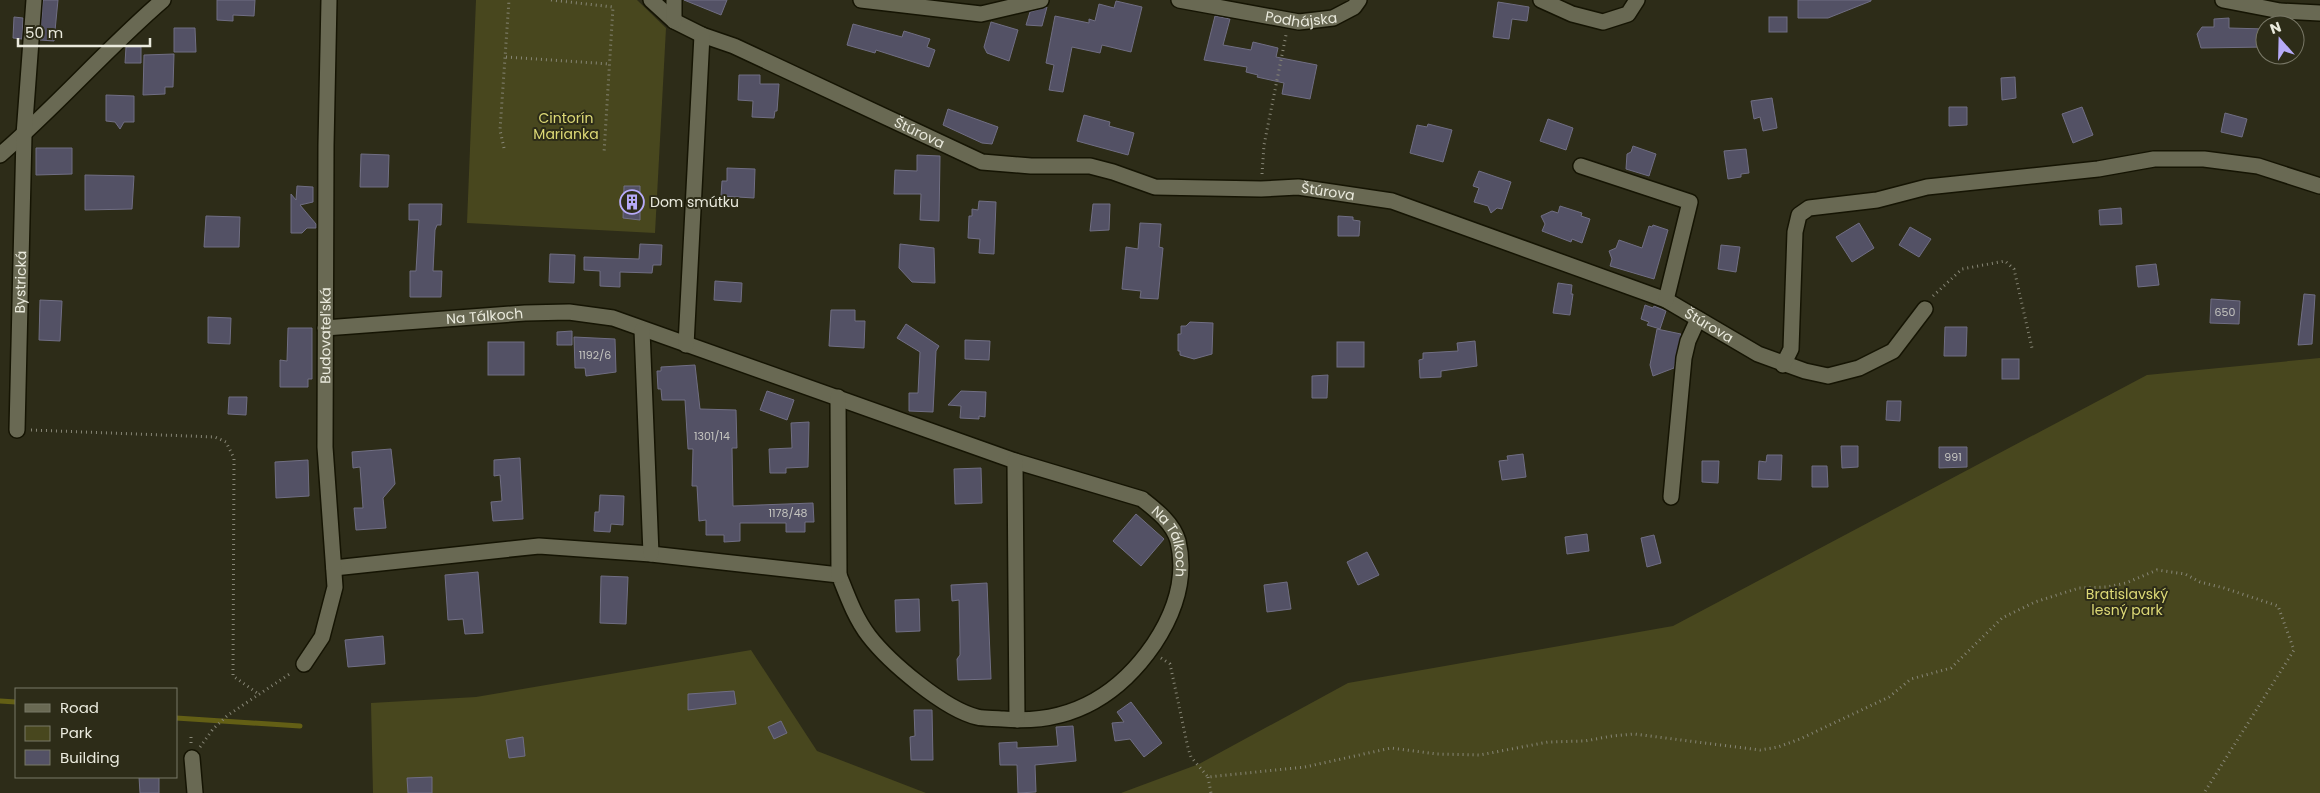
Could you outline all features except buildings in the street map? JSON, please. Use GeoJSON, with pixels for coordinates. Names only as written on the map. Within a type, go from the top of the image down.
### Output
{"type":"FeatureCollection","features":[{"type":"Feature","properties":{"kind":"street","name":"Bystrická"},"geometry":{"type":"LineString","coordinates":[[17,430],[24,135],[34,0]]}},
{"type":"Feature","properties":{"kind":"street"},"geometry":{"type":"LineString","coordinates":[[0,155],[24,135],[133,25],[163,0]]}},
{"type":"Feature","properties":{"kind":"street","name":"Budovateľská"},"geometry":{"type":"LineString","coordinates":[[304,664],[322,636],[335,587],[325,447],[326,155],[329,0]]}},
{"type":"Feature","properties":{"kind":"street","name":"Štúrova"},"geometry":{"type":"LineString","coordinates":[[651,0],[674,21],[702,35],[734,46],[982,162],[1031,166],[1090,166],[1155,187],[1261,190],[1298,187],[1392,201],[1666,300],[1758,354],[1783,365],[1828,376],[1859,368],[1893,351],[1925,309]]}},
{"type":"Feature","properties":{"kind":"street"},"geometry":{"type":"LineString","coordinates":[[674,0],[674,21]]}},
{"type":"Feature","properties":{"kind":"street"},"geometry":{"type":"LineString","coordinates":[[861,0],[981,14],[1041,0]]}},
{"type":"Feature","properties":{"kind":"street","name":"Podhájska"},"geometry":{"type":"LineString","coordinates":[[1179,0],[1290,20],[1317,22],[1333,18],[1354,7],[1359,0]]}},
{"type":"Feature","properties":{"kind":"street"},"geometry":{"type":"LineString","coordinates":[[1541,0],[1572,14],[1603,22],[1628,14],[1637,0]]}},
{"type":"Feature","properties":{"kind":"street"},"geometry":{"type":"LineString","coordinates":[[2224,0],[2280,11],[2320,12]]}},
{"type":"Feature","properties":{"kind":"street"},"geometry":{"type":"LineString","coordinates":[[686,345],[702,35]]}},
{"type":"Feature","properties":{"kind":"street"},"geometry":{"type":"LineString","coordinates":[[1783,365],[1791,349],[1795,232],[1799,215],[1809,208],[1877,200],[1927,187],[2098,169],[2154,159],[2204,159],[2258,166],[2320,186]]}},
{"type":"Feature","properties":{"kind":"street"},"geometry":{"type":"LineString","coordinates":[[1581,166],[1690,202],[1666,300]]}},
{"type":"Feature","properties":{"kind":"street","name":"Na Tálkoch"},"geometry":{"type":"LineString","coordinates":[[325,328],[525,313],[569,312],[613,318],[642,330],[838,397],[1015,461],[1142,499],[1159,512],[1171,527],[1178,540],[1180,589],[1165,627],[1150,650],[1132,672],[1108,694],[1078,710],[1046,719],[1017,720],[976,716],[946,702],[917,683],[869,636],[856,615],[838,575],[838,397]]}},
{"type":"Feature","properties":{"kind":"street"},"geometry":{"type":"LineString","coordinates":[[1671,497],[1684,358],[1688,342],[1698,319]]}},
{"type":"Feature","properties":{"kind":"street"},"geometry":{"type":"LineString","coordinates":[[642,330],[651,554]]}},
{"type":"Feature","properties":{"kind":"street"},"geometry":{"type":"LineString","coordinates":[[1015,461],[1017,720]]}},
{"type":"Feature","properties":{"kind":"street"},"geometry":{"type":"LineString","coordinates":[[334,568],[539,546],[651,554],[838,575]]}},
{"type":"Feature","properties":{"kind":"street"},"geometry":{"type":"LineString","coordinates":[[192,758],[195,793]]}},
{"type":"Feature","properties":{"kind":"path"},"geometry":{"type":"LineString","coordinates":[[504,148],[500,130],[510,0]]}},
{"type":"Feature","properties":{"kind":"path"},"geometry":{"type":"LineString","coordinates":[[552,0],[613,7],[604,153]]}},
{"type":"Feature","properties":{"kind":"path"},"geometry":{"type":"LineString","coordinates":[[1261,190],[1264,145],[1290,20]]}},
{"type":"Feature","properties":{"kind":"path"},"geometry":{"type":"LineString","coordinates":[[506,57],[610,64]]}},
{"type":"Feature","properties":{"kind":"path"},"geometry":{"type":"LineString","coordinates":[[1925,309],[1936,292],[1962,269],[2005,261],[2014,269],[2032,348]]}},
{"type":"Feature","properties":{"kind":"path"},"geometry":{"type":"LineString","coordinates":[[17,430],[215,437],[226,442],[234,458],[233,676],[260,695]]}},
{"type":"Feature","properties":{"kind":"path"},"geometry":{"type":"LineString","coordinates":[[1208,778],[1305,767],[1391,748],[1438,754],[1480,755],[1548,742],[1585,741],[1634,734],[1760,750],[1778,747],[1800,739],[1888,697],[1911,679],[1951,668],[2002,618],[2034,602],[2079,588],[2106,587],[2126,583],[2157,570],[2185,574],[2200,582],[2278,606],[2294,650],[2204,793]]}},
{"type":"Feature","properties":{"kind":"path"},"geometry":{"type":"LineString","coordinates":[[1150,650],[1170,664],[1188,748],[1191,757],[1208,778],[1211,793]]}},
{"type":"Feature","properties":{"kind":"path"},"geometry":{"type":"LineString","coordinates":[[192,758],[213,729],[228,714],[260,695],[304,664]]}},
{"type":"Feature","properties":{"kind":"green space","name":"Cintorín Marianka"},"geometry":{"type":"Polygon","coordinates":[[[476,0],[637,0],[666,28],[655,233],[467,223],[476,0]]]}},
{"type":"Feature","properties":{"kind":"green space","name":"Bratislavský lesný park"},"geometry":{"type":"Polygon","coordinates":[[[2320,358],[2320,793],[1121,793],[1199,764],[1348,683],[1673,626],[2147,375],[2320,358]]]}},
{"type":"Feature","properties":{"kind":"green space"},"geometry":{"type":"Polygon","coordinates":[[[751,650],[817,751],[926,793],[373,793],[371,703],[476,697],[751,650]]]}},
{"type":"Feature","properties":{"kind":"waterway"},"geometry":{"type":"LineString","coordinates":[[0,701],[15,702]]}},
{"type":"Feature","properties":{"kind":"waterway"},"geometry":{"type":"LineString","coordinates":[[178,718],[300,726]]}},
{"type":"Feature","properties":{"kind":"place","name":"Dom smútku"},"geometry":{"type":"Point","coordinates":[632,202]}}]}
